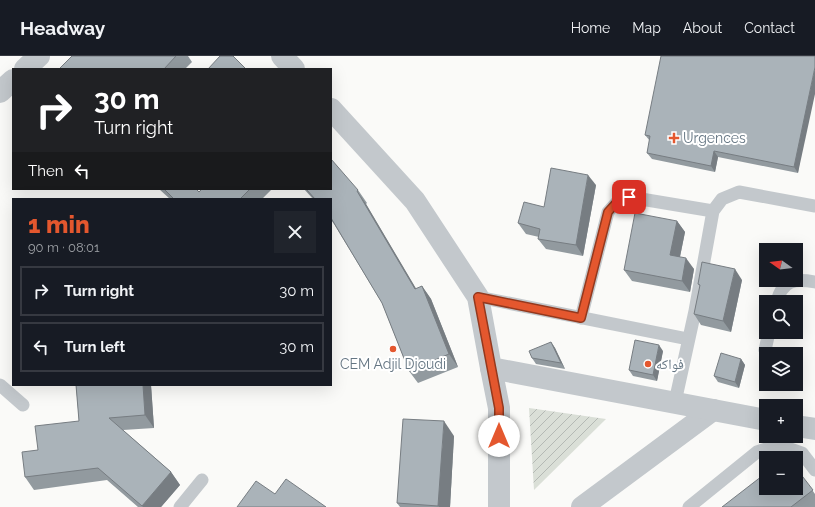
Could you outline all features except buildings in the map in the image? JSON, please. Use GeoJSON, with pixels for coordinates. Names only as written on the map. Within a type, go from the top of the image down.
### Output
{"type":"FeatureCollection","features":[{"type":"Feature","properties":{"kind":"street"},"geometry":{"type":"LineString","coordinates":[[26,68],[40,56]]}},
{"type":"Feature","properties":{"kind":"street"},"geometry":{"type":"LineString","coordinates":[[282,56],[293,68]]}},
{"type":"Feature","properties":{"kind":"street"},"geometry":{"type":"LineString","coordinates":[[0,92],[12,81]]}},
{"type":"Feature","properties":{"kind":"street"},"geometry":{"type":"LineString","coordinates":[[332,110],[415,201],[478,297],[499,408],[499,507]]}},
{"type":"Feature","properties":{"kind":"street"},"geometry":{"type":"LineString","coordinates":[[491,368],[759,419]]}},
{"type":"Feature","properties":{"kind":"street"},"geometry":{"type":"LineString","coordinates":[[582,507],[713,410]]}},
{"type":"Feature","properties":{"kind":"street"},"geometry":{"type":"LineString","coordinates":[[803,427],[815,430]]}},
{"type":"Feature","properties":{"kind":"lane"},"geometry":{"type":"LineString","coordinates":[[675,402],[713,210],[722,199],[739,192],[815,206]]}},
{"type":"Feature","properties":{"kind":"lane"},"geometry":{"type":"LineString","coordinates":[[581,318],[608,212],[617,202],[629,197],[713,210]]}},
{"type":"Feature","properties":{"kind":"lane"},"geometry":{"type":"LineString","coordinates":[[778,295],[779,292],[788,283],[801,279],[815,282]]}},
{"type":"Feature","properties":{"kind":"lane"},"geometry":{"type":"LineString","coordinates":[[478,297],[688,339]]}},
{"type":"Feature","properties":{"kind":"lane"},"geometry":{"type":"LineString","coordinates":[[0,385],[24,405]]}},
{"type":"Feature","properties":{"kind":"lane"},"geometry":{"type":"LineString","coordinates":[[689,507],[756,452],[772,447],[788,448],[802,453],[815,470]]}},
{"type":"Feature","properties":{"kind":"lane"},"geometry":{"type":"LineString","coordinates":[[180,507],[202,480]]}},
{"type":"Feature","properties":{"kind":"shaded area"},"geometry":{"type":"Polygon","coordinates":[[[529,408],[606,419],[534,490],[529,408]]]}},
{"type":"Feature","properties":{"kind":"place","name":"Urgences"},"geometry":{"type":"Point","coordinates":[674,138]}},
{"type":"Feature","properties":{"kind":"place","name":"CEM Adjil Djoudi"},"geometry":{"type":"Point","coordinates":[393,349]}},
{"type":"Feature","properties":{"kind":"place","name":"فواكه"},"geometry":{"type":"Point","coordinates":[648,364]}},
{"type":"Feature","properties":{"kind":"route"},"geometry":{"type":"LineString","coordinates":[[499,436],[499,408],[478,297],[581,318],[608,212],[617,202],[629,197]]}}]}
